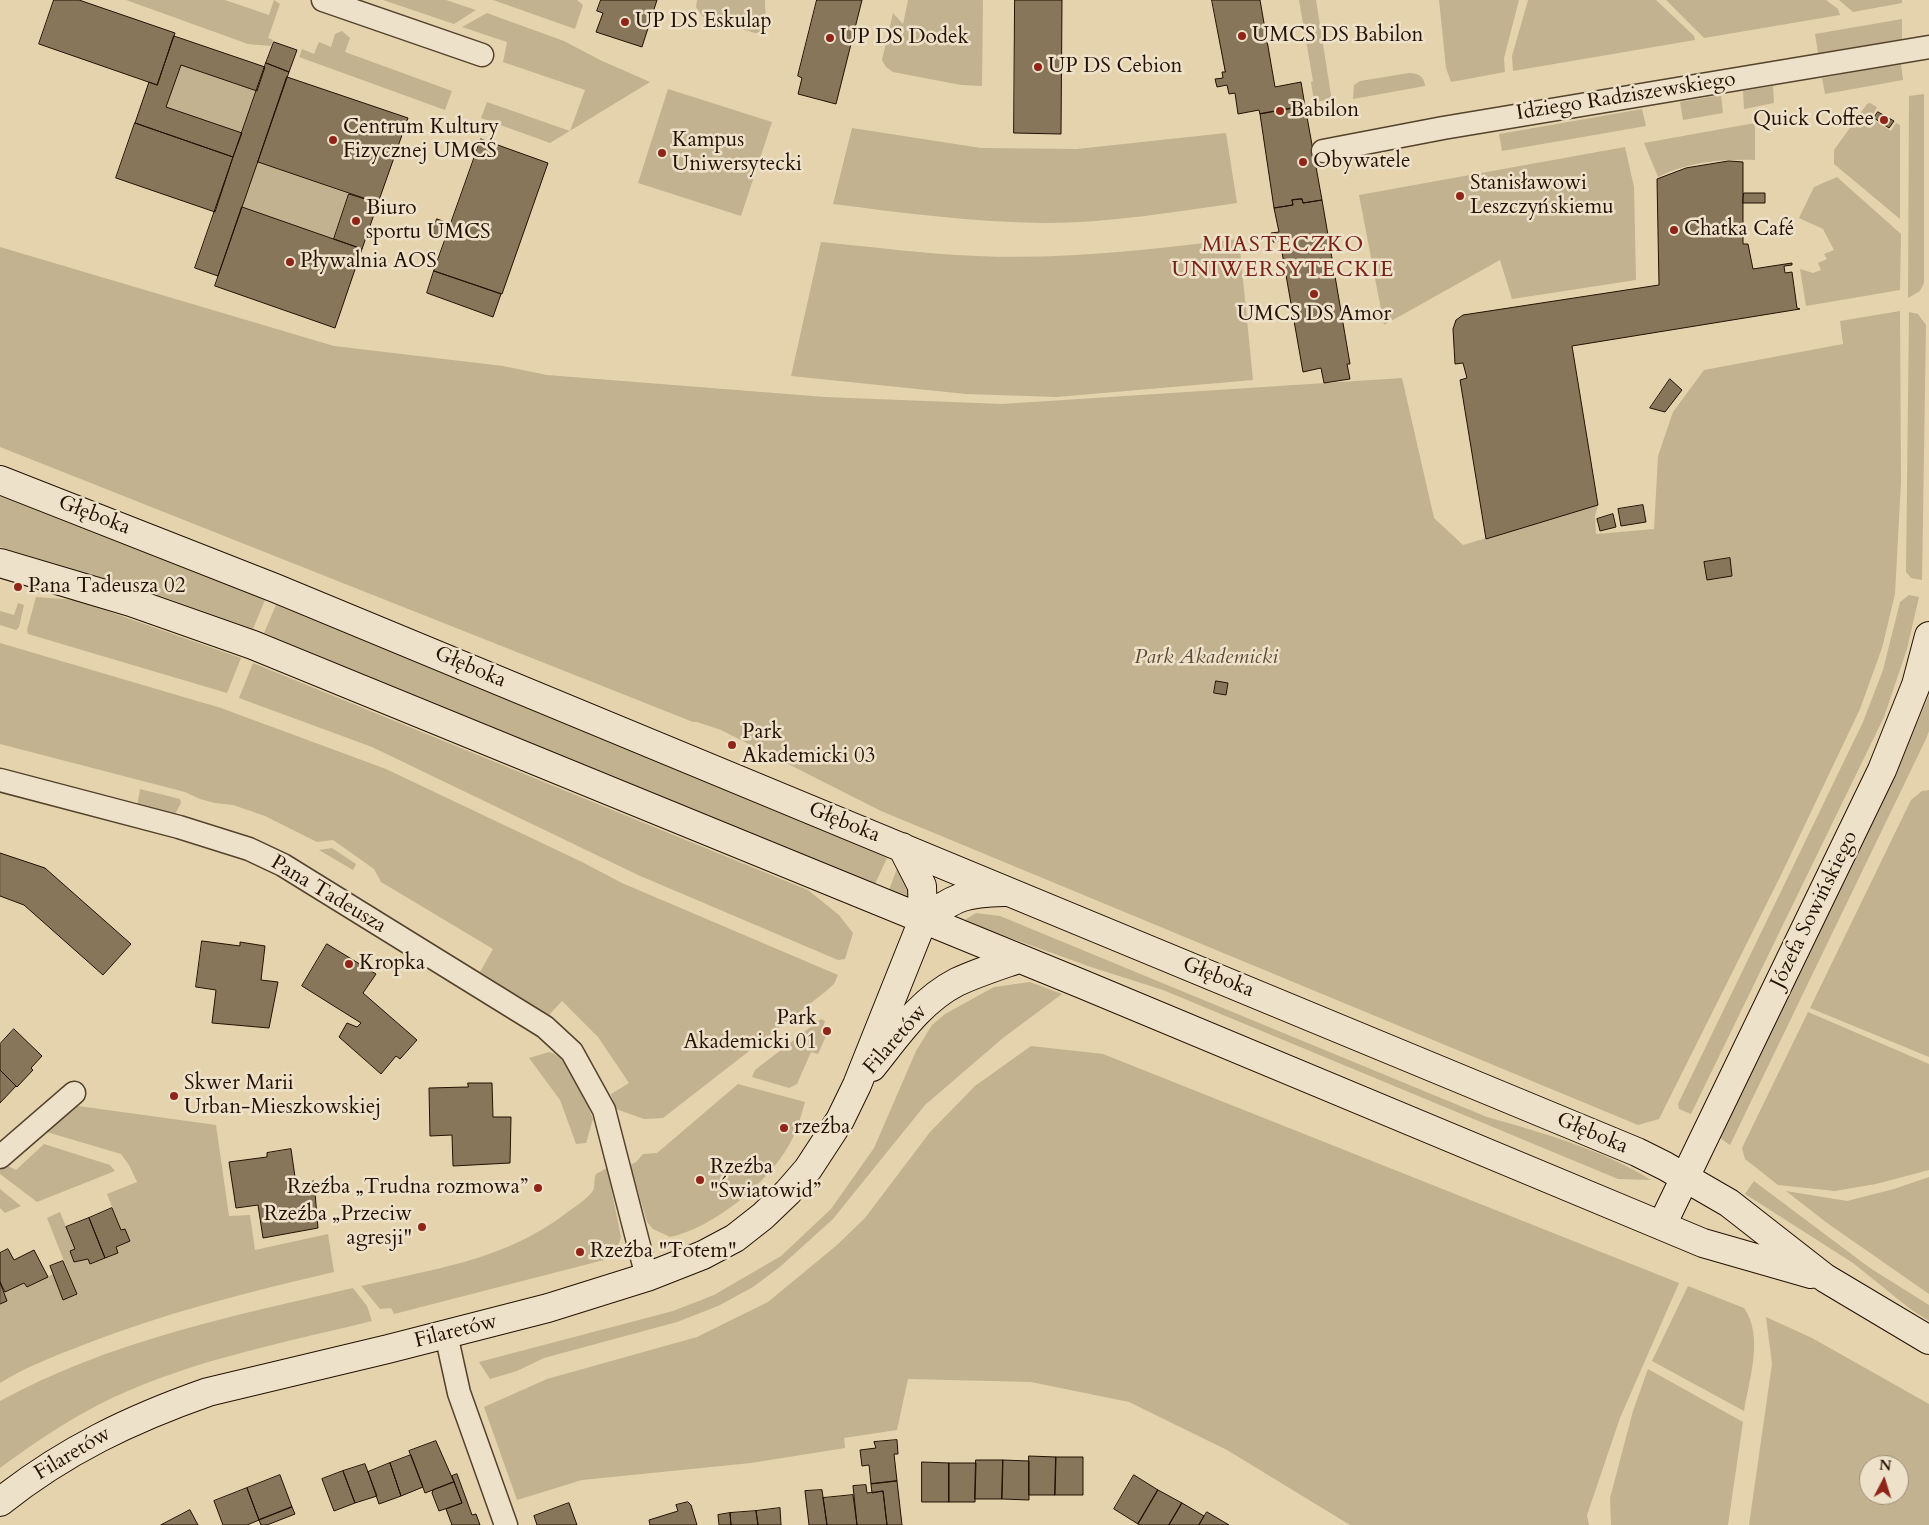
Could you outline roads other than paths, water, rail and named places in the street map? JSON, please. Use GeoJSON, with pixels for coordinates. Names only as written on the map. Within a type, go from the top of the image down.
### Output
{"type":"FeatureCollection","features":[{"type":"Feature","properties":{"kind":"main road","name":"Głęboka"},"geometry":{"type":"LineString","coordinates":[[0,480],[276,588],[1637,1152],[1729,1203],[1825,1278],[1929,1340]]}},
{"type":"Feature","properties":{"kind":"main road","name":"Głęboka"},"geometry":{"type":"LineString","coordinates":[[0,563],[131,602],[253,645],[1704,1243],[1825,1278]]}},
{"type":"Feature","properties":{"kind":"main road","name":"Józefa Sowińskiego"},"geometry":{"type":"LineString","coordinates":[[1683,1176],[1750,1046],[1882,770],[1916,685],[1929,636]]}},
{"type":"Feature","properties":{"kind":"main road","name":"Filaretów"},"geometry":{"type":"LineString","coordinates":[[0,1502],[63,1456],[141,1416],[208,1392],[548,1308],[647,1277],[703,1256],[735,1238],[763,1216],[808,1169],[840,1120],[856,1085],[924,920],[922,886],[902,847]]}},
{"type":"Feature","properties":{"kind":"main road"},"geometry":{"type":"LineString","coordinates":[[924,920],[955,898],[980,892],[1008,891]]}},
{"type":"Feature","properties":{"kind":"main road","name":"Filaretów"},"geometry":{"type":"LineString","coordinates":[[856,1085],[921,1008],[956,982],[1018,959]]}},
{"type":"Feature","properties":{"kind":"main road"},"geometry":{"type":"LineString","coordinates":[[1662,1226],[1683,1176]]}},
{"type":"Feature","properties":{"kind":"street"},"geometry":{"type":"LineString","coordinates":[[323,0],[482,56]]}},
{"type":"Feature","properties":{"kind":"street","name":"Idziego Radziszewskiego"},"geometry":{"type":"LineString","coordinates":[[1323,151],[1443,128],[1929,46]]}},
{"type":"Feature","properties":{"kind":"street","name":"Pana Tadeusza"},"geometry":{"type":"LineString","coordinates":[[0,780],[179,827],[249,849],[283,865],[546,1027],[572,1052],[604,1110],[647,1277]]}},
{"type":"Feature","properties":{"kind":"street"},"geometry":{"type":"LineString","coordinates":[[0,1157],[74,1093]]}},
{"type":"Feature","properties":{"kind":"street"},"geometry":{"type":"LineString","coordinates":[[446,1334],[462,1402],[506,1525]]}},
{"type":"Feature","properties":{"kind":"place","name":"UP DS Eskulap"},"geometry":{"type":"Point","coordinates":[625,22]}},
{"type":"Feature","properties":{"kind":"place","name":"UMCS DS Babilon"},"geometry":{"type":"Point","coordinates":[1242,36]}},
{"type":"Feature","properties":{"kind":"place","name":"UP DS Dodek"},"geometry":{"type":"Point","coordinates":[830,38]}},
{"type":"Feature","properties":{"kind":"place","name":"UP DS Cebion"},"geometry":{"type":"Point","coordinates":[1038,67]}},
{"type":"Feature","properties":{"kind":"place","name":"Babilon"},"geometry":{"type":"Point","coordinates":[1280,111]}},
{"type":"Feature","properties":{"kind":"place","name":"Quick Coffee"},"geometry":{"type":"Point","coordinates":[1884,120]}},
{"type":"Feature","properties":{"kind":"place","name":"Centrum Kultury Fizycznej UMCS"},"geometry":{"type":"Point","coordinates":[333,140]}},
{"type":"Feature","properties":{"kind":"place","name":"Kampus Uniwersytecki"},"geometry":{"type":"Point","coordinates":[662,153]}},
{"type":"Feature","properties":{"kind":"place","name":"Obywatele"},"geometry":{"type":"Point","coordinates":[1303,162]}},
{"type":"Feature","properties":{"kind":"place","name":"Stanisławowi Leszczyńskiemu"},"geometry":{"type":"Point","coordinates":[1460,196]}},
{"type":"Feature","properties":{"kind":"place","name":"Biuro sportu UMCS"},"geometry":{"type":"Point","coordinates":[356,221]}},
{"type":"Feature","properties":{"kind":"place","name":"Chatka Café"},"geometry":{"type":"Point","coordinates":[1674,230]}},
{"type":"Feature","properties":{"kind":"place","name":"Pływalnia AOS"},"geometry":{"type":"Point","coordinates":[290,262]}},
{"type":"Feature","properties":{"kind":"place","name":"UMCS DS Amor"},"geometry":{"type":"Point","coordinates":[1314,294]}},
{"type":"Feature","properties":{"kind":"place","name":"Pana Tadeusza 02"},"geometry":{"type":"Point","coordinates":[18,587]}},
{"type":"Feature","properties":{"kind":"place","name":"Park Akademicki 03"},"geometry":{"type":"Point","coordinates":[732,745]}},
{"type":"Feature","properties":{"kind":"place","name":"Kropka"},"geometry":{"type":"Point","coordinates":[349,964]}},
{"type":"Feature","properties":{"kind":"place","name":"Park Akademicki 01"},"geometry":{"type":"Point","coordinates":[827,1031]}},
{"type":"Feature","properties":{"kind":"place","name":"Skwer Marii Urban-Mieszkowskiej"},"geometry":{"type":"Point","coordinates":[174,1096]}},
{"type":"Feature","properties":{"kind":"place","name":"rzeźba"},"geometry":{"type":"Point","coordinates":[784,1128]}},
{"type":"Feature","properties":{"kind":"place","name":"Rzeźba \"Światowid”"},"geometry":{"type":"Point","coordinates":[700,1180]}},
{"type":"Feature","properties":{"kind":"place","name":"Rzeźba „Trudna rozmowa”"},"geometry":{"type":"Point","coordinates":[538,1188]}},
{"type":"Feature","properties":{"kind":"place","name":"Rzeźba „Przeciw agresji\""},"geometry":{"type":"Point","coordinates":[422,1227]}},
{"type":"Feature","properties":{"kind":"place","name":"Rzeźba \"Totem\""},"geometry":{"type":"Point","coordinates":[580,1252]}},
{"type":"Feature","properties":{"kind":"district","name":"MIASTECZKO UNIWERSYTECKIE"},"geometry":{"type":"Point","coordinates":[1283,258]}},
{"type":"Feature","properties":{"kind":"park label","name":"Park Akademicki"},"geometry":{"type":"Point","coordinates":[1206,658]}}]}
